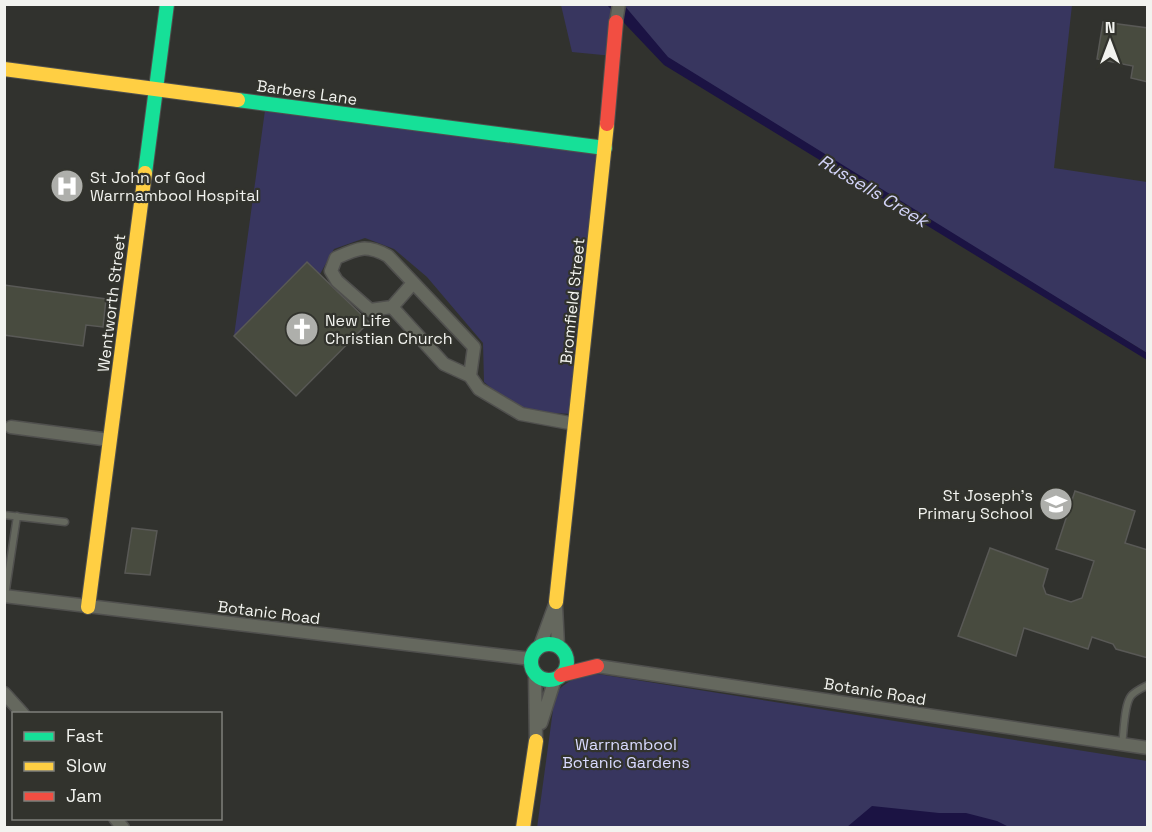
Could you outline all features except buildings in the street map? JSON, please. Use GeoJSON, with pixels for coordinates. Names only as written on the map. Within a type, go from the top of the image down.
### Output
{"type":"FeatureCollection","features":[{"type":"Feature","properties":{"kind":"street","name":"Wentworth Street"},"geometry":{"type":"LineString","coordinates":[[88,607],[167,4]]}},
{"type":"Feature","properties":{"kind":"street","name":"Bromfield Street"},"geometry":{"type":"LineString","coordinates":[[562,651],[556,602],[619,4]]}},
{"type":"Feature","properties":{"kind":"street","name":"Barbers Lane"},"geometry":{"type":"LineString","coordinates":[[4,69],[605,148]]}},
{"type":"Feature","properties":{"kind":"street"},"geometry":{"type":"LineString","coordinates":[[413,283],[392,307],[370,310],[337,281],[331,271],[336,258],[355,249],[372,248],[388,256],[474,347],[470,376]]}},
{"type":"Feature","properties":{"kind":"street"},"geometry":{"type":"LineString","coordinates":[[392,307],[444,364],[470,376],[479,389],[521,414],[575,424]]}},
{"type":"Feature","properties":{"kind":"street"},"geometry":{"type":"LineString","coordinates":[[10,427],[110,440]]}},
{"type":"Feature","properties":{"kind":"street","name":"Botanic Road"},"geometry":{"type":"LineString","coordinates":[[5,596],[531,659]]}},
{"type":"Feature","properties":{"kind":"street","name":"Bromfield Street"},"geometry":{"type":"LineString","coordinates":[[540,645],[556,602]]}},
{"type":"Feature","properties":{"kind":"street"},"geometry":{"type":"LineString","coordinates":[[523,828],[536,741],[546,701],[566,666],[562,651],[553,644],[540,645],[531,659],[535,674],[536,741]]}},
{"type":"Feature","properties":{"kind":"street","name":"Botanic Road"},"geometry":{"type":"LineString","coordinates":[[562,651],[597,666],[1148,748]]}},
{"type":"Feature","properties":{"kind":"street","name":"Botanic Road"},"geometry":{"type":"LineString","coordinates":[[558,677],[597,666]]}},
{"type":"Feature","properties":{"kind":"street"},"geometry":{"type":"LineString","coordinates":[[535,674],[544,679],[558,677]]}},
{"type":"Feature","properties":{"kind":"street"},"geometry":{"type":"LineString","coordinates":[[4,693],[21,712]]}},
{"type":"Feature","properties":{"kind":"lane"},"geometry":{"type":"LineString","coordinates":[[4,515],[64,522]]}},
{"type":"Feature","properties":{"kind":"lane"},"geometry":{"type":"LineString","coordinates":[[5,596],[18,516]]}},
{"type":"Feature","properties":{"kind":"lane"},"geometry":{"type":"LineString","coordinates":[[1122,745],[1131,696],[1140,688],[1148,686]]}},
{"type":"Feature","properties":{"kind":"green space"},"geometry":{"type":"Polygon","coordinates":[[[561,5],[618,5],[613,56],[572,52],[561,5]]]}},
{"type":"Feature","properties":{"kind":"green space"},"geometry":{"type":"Polygon","coordinates":[[[623,5],[1072,5],[1054,168],[1147,182],[1147,353],[665,59],[623,5]]]}},
{"type":"Feature","properties":{"kind":"green space"},"geometry":{"type":"Polygon","coordinates":[[[266,103],[605,148],[576,414],[549,413],[512,405],[484,382],[483,343],[427,277],[394,249],[365,238],[334,249],[320,274],[307,262],[234,336],[266,103]]]}},
{"type":"Feature","properties":{"kind":"green space","name":"Warrnambool Botanic Gardens"},"geometry":{"type":"Polygon","coordinates":[[[598,674],[1147,761],[1147,827],[537,828],[555,695],[574,679],[598,674]]]}},
{"type":"Feature","properties":{"kind":"water","name":"Russells Creek"},"geometry":{"type":"Polygon","coordinates":[[[607,5],[624,5],[668,57],[1147,353],[1147,360],[664,65],[607,5]]]}},
{"type":"Feature","properties":{"kind":"water"},"geometry":{"type":"Polygon","coordinates":[[[872,806],[939,813],[966,813],[997,821],[1009,827],[847,827],[872,806]]]}},
{"type":"Feature","properties":{"kind":"traffic: fast"},"geometry":{"type":"LineString","coordinates":[[145,173],[167,4]]}},
{"type":"Feature","properties":{"kind":"traffic: fast"},"geometry":{"type":"LineString","coordinates":[[238,100],[605,148]]}},
{"type":"Feature","properties":{"kind":"traffic: fast"},"geometry":{"type":"LineString","coordinates":[[549,644],[562,649],[567,662],[562,675],[549,680],[536,675],[531,662],[536,649],[549,644]]}},
{"type":"Feature","properties":{"kind":"traffic: slow"},"geometry":{"type":"LineString","coordinates":[[4,69],[238,100]]}},
{"type":"Feature","properties":{"kind":"traffic: slow"},"geometry":{"type":"LineString","coordinates":[[556,602],[607,124]]}},
{"type":"Feature","properties":{"kind":"traffic: slow"},"geometry":{"type":"LineString","coordinates":[[88,607],[145,173]]}},
{"type":"Feature","properties":{"kind":"traffic: slow"},"geometry":{"type":"LineString","coordinates":[[523,828],[536,741]]}},
{"type":"Feature","properties":{"kind":"traffic: jam"},"geometry":{"type":"LineString","coordinates":[[607,124],[616,22]]}},
{"type":"Feature","properties":{"kind":"traffic: jam"},"geometry":{"type":"LineString","coordinates":[[561,675],[597,666]]}},
{"type":"Feature","properties":{"kind":"place","name":"St John of God Warrnambool Hospital"},"geometry":{"type":"Point","coordinates":[67,186]}},
{"type":"Feature","properties":{"kind":"place","name":"New Life Christian Church"},"geometry":{"type":"Point","coordinates":[302,329]}},
{"type":"Feature","properties":{"kind":"place","name":"St Joseph's Primary School"},"geometry":{"type":"Point","coordinates":[1056,504]}}]}
